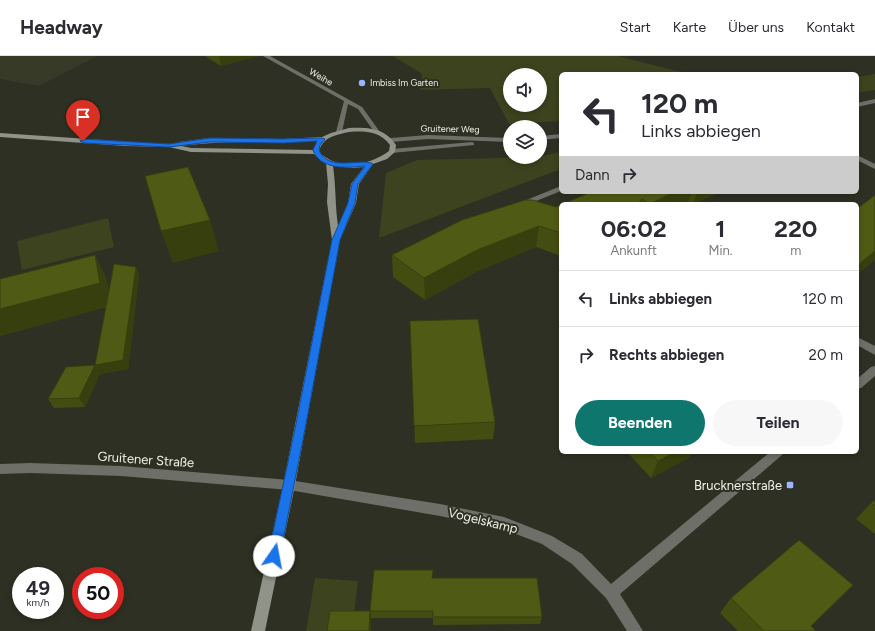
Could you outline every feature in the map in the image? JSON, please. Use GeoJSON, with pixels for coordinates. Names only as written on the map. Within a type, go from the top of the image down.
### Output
{"type":"FeatureCollection","features":[{"type":"Feature","properties":{"kind":"main road"},"geometry":{"type":"LineString","coordinates":[[169,146],[210,140],[283,141],[322,139],[339,132],[358,130],[377,132],[391,140],[393,145],[392,151],[388,156],[370,164],[348,166],[329,163],[322,159],[316,152],[317,144],[322,139]]}},
{"type":"Feature","properties":{"kind":"main road"},"geometry":{"type":"LineString","coordinates":[[0,135],[169,146],[191,150],[316,152]]}},
{"type":"Feature","properties":{"kind":"main road"},"geometry":{"type":"LineString","coordinates":[[329,163],[332,184],[331,202],[336,240]]}},
{"type":"Feature","properties":{"kind":"main road"},"geometry":{"type":"LineString","coordinates":[[258,631],[289,485],[336,240],[352,203],[355,184],[370,164]]}},
{"type":"Feature","properties":{"kind":"street","name":"Weihe"},"geometry":{"type":"LineString","coordinates":[[266,56],[346,102],[360,108],[377,132]]}},
{"type":"Feature","properties":{"kind":"street"},"geometry":{"type":"LineString","coordinates":[[859,105],[875,101]]}},
{"type":"Feature","properties":{"kind":"street"},"geometry":{"type":"LineString","coordinates":[[339,132],[346,102]]}},
{"type":"Feature","properties":{"kind":"street"},"geometry":{"type":"LineString","coordinates":[[547,137],[559,136]]}},
{"type":"Feature","properties":{"kind":"street","name":"Gruitener Weg"},"geometry":{"type":"LineString","coordinates":[[391,140],[428,137],[503,140]]}},
{"type":"Feature","properties":{"kind":"street","name":"Gruitener Weg"},"geometry":{"type":"LineString","coordinates":[[392,151],[503,141]]}},
{"type":"Feature","properties":{"kind":"street"},"geometry":{"type":"LineString","coordinates":[[859,157],[875,167]]}},
{"type":"Feature","properties":{"kind":"street"},"geometry":{"type":"LineString","coordinates":[[512,208],[559,189]]}},
{"type":"Feature","properties":{"kind":"street"},"geometry":{"type":"LineString","coordinates":[[523,203],[536,208]]}},
{"type":"Feature","properties":{"kind":"street"},"geometry":{"type":"LineString","coordinates":[[859,341],[875,351]]}},
{"type":"Feature","properties":{"kind":"street"},"geometry":{"type":"LineString","coordinates":[[859,383],[875,370]]}},
{"type":"Feature","properties":{"kind":"street"},"geometry":{"type":"LineString","coordinates":[[611,594],[776,454]]}},
{"type":"Feature","properties":{"kind":"street","name":"Gruitener Straße"},"geometry":{"type":"LineString","coordinates":[[0,469],[30,468],[122,471],[289,485]]}},
{"type":"Feature","properties":{"kind":"street","name":"Vogelskamp"},"geometry":{"type":"LineString","coordinates":[[289,485],[440,510],[504,523],[547,540],[577,559],[611,594],[636,631]]}},
{"type":"Feature","properties":{"kind":"shaded area"},"geometry":{"type":"Polygon","coordinates":[[[0,56],[97,56],[39,86],[0,79],[0,56]]]}},
{"type":"Feature","properties":{"kind":"green space"},"geometry":{"type":"Polygon","coordinates":[[[393,56],[618,56],[681,72],[559,72],[559,121],[507,120],[490,88],[420,90],[422,74],[393,56]]]}},
{"type":"Feature","properties":{"kind":"green space"},"geometry":{"type":"Polygon","coordinates":[[[875,74],[875,90],[859,93],[859,77],[875,74]]]}},
{"type":"Feature","properties":{"kind":"green space"},"geometry":{"type":"Polygon","coordinates":[[[559,152],[559,170],[379,238],[386,173],[417,160],[503,158],[503,164],[547,164],[547,155],[559,152]]]}},
{"type":"Feature","properties":{"kind":"green space"},"geometry":{"type":"Polygon","coordinates":[[[108,218],[114,247],[22,270],[17,241],[108,218]]]}},
{"type":"Feature","properties":{"kind":"green space"},"geometry":{"type":"Polygon","coordinates":[[[315,578],[358,581],[352,631],[306,631],[315,578]]]}},
{"type":"Feature","properties":{"kind":"building"},"geometry":{"type":"Polygon","coordinates":[[[188,167],[210,220],[161,231],[145,176],[188,167]]]}},
{"type":"Feature","properties":{"kind":"building"},"geometry":{"type":"Polygon","coordinates":[[[586,194],[670,194],[654,202],[647,202],[642,199],[640,202],[568,202],[586,194]]]}},
{"type":"Feature","properties":{"kind":"building"},"geometry":{"type":"Polygon","coordinates":[[[875,195],[875,251],[859,264],[859,207],[875,195]]]}},
{"type":"Feature","properties":{"kind":"building"},"geometry":{"type":"Polygon","coordinates":[[[525,200],[532,200],[556,207],[559,206],[559,232],[539,226],[477,250],[424,278],[392,255],[462,220],[525,200]]]}},
{"type":"Feature","properties":{"kind":"building"},"geometry":{"type":"Polygon","coordinates":[[[95,255],[100,283],[0,309],[0,279],[95,255]]]}},
{"type":"Feature","properties":{"kind":"building"},"geometry":{"type":"Polygon","coordinates":[[[114,264],[136,267],[123,360],[95,365],[114,264]]]}},
{"type":"Feature","properties":{"kind":"building"},"geometry":{"type":"Polygon","coordinates":[[[478,319],[495,422],[414,426],[410,321],[478,319]]]}},
{"type":"Feature","properties":{"kind":"building"},"geometry":{"type":"Polygon","coordinates":[[[95,365],[79,398],[48,399],[66,367],[95,365]]]}},
{"type":"Feature","properties":{"kind":"building"},"geometry":{"type":"Polygon","coordinates":[[[652,454],[671,454],[658,461],[652,454]]]}},
{"type":"Feature","properties":{"kind":"building"},"geometry":{"type":"Polygon","coordinates":[[[875,500],[875,506],[871,503],[875,500]]]}},
{"type":"Feature","properties":{"kind":"building"},"geometry":{"type":"Polygon","coordinates":[[[799,540],[853,585],[811,626],[816,631],[764,631],[731,598],[799,540]]]}},
{"type":"Feature","properties":{"kind":"building"},"geometry":{"type":"Polygon","coordinates":[[[374,570],[433,570],[432,578],[537,578],[542,617],[433,617],[433,611],[370,611],[374,570]]]}},
{"type":"Feature","properties":{"kind":"building"},"geometry":{"type":"Polygon","coordinates":[[[330,611],[370,611],[369,631],[327,631],[330,611]]]}},
{"type":"Feature","properties":{"kind":"place","name":"Imbiss Im Garten"},"geometry":{"type":"Point","coordinates":[362,83]}},
{"type":"Feature","properties":{"kind":"place","name":"Brucknerstraße"},"geometry":{"type":"Point","coordinates":[790,485]}},
{"type":"Feature","properties":{"kind":"route"},"geometry":{"type":"LineString","coordinates":[[83,141],[169,146],[210,140],[283,141],[322,139],[317,144],[316,152],[322,159],[329,163],[348,166],[370,164],[355,184],[352,203],[336,240],[274,556]]}}]}
